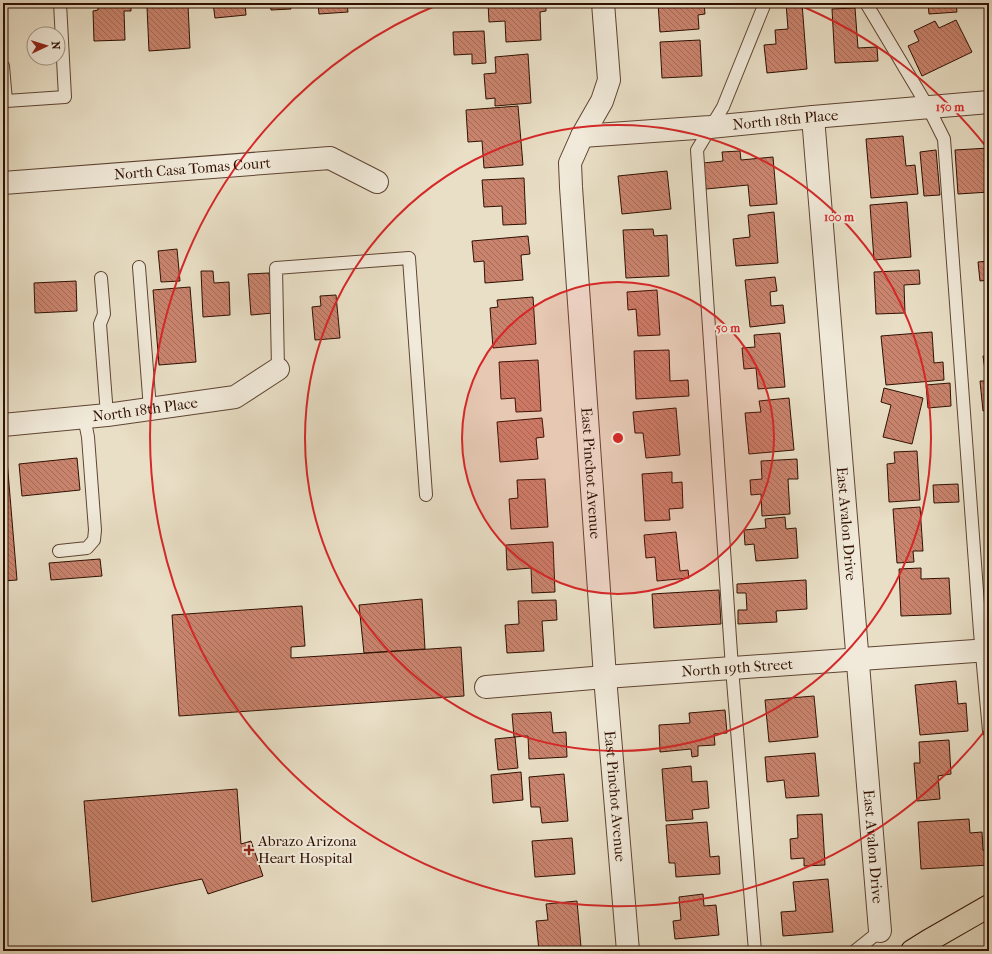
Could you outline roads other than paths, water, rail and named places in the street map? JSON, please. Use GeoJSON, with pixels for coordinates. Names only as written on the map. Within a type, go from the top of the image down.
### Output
{"type":"FeatureCollection","features":[{"type":"Feature","properties":{"kind":"highway"},"geometry":{"type":"LineString","coordinates":[[912,951],[989,906]]}},
{"type":"Feature","properties":{"kind":"street","name":"East Pinchot Avenue"},"geometry":{"type":"LineString","coordinates":[[603,3],[609,80],[602,101],[582,136],[570,163],[605,677],[628,951]]}},
{"type":"Feature","properties":{"kind":"street","name":"North 18th Place"},"geometry":{"type":"LineString","coordinates":[[582,136],[710,127],[989,102]]}},
{"type":"Feature","properties":{"kind":"street","name":"East Avalon Drive"},"geometry":{"type":"LineString","coordinates":[[813,117],[880,931]]}},
{"type":"Feature","properties":{"kind":"street","name":"North Casa Tomas Court"},"geometry":{"type":"LineString","coordinates":[[3,183],[330,158],[377,182]]}},
{"type":"Feature","properties":{"kind":"street","name":"North 18th Place"},"geometry":{"type":"LineString","coordinates":[[3,425],[108,415],[235,397],[278,369]]}},
{"type":"Feature","properties":{"kind":"street","name":"North 19th Street"},"geometry":{"type":"LineString","coordinates":[[486,687],[986,650]]}},
{"type":"Feature","properties":{"kind":"lane"},"geometry":{"type":"LineString","coordinates":[[3,66],[4,95],[6,101],[65,97],[60,3]]}},
{"type":"Feature","properties":{"kind":"lane"},"geometry":{"type":"LineString","coordinates":[[755,951],[732,668],[697,150],[722,107],[765,3]]}},
{"type":"Feature","properties":{"kind":"lane"},"geometry":{"type":"LineString","coordinates":[[866,3],[928,107],[944,139],[986,650],[989,731]]}},
{"type":"Feature","properties":{"kind":"lane"},"geometry":{"type":"LineString","coordinates":[[278,369],[276,268],[409,258],[426,495]]}},
{"type":"Feature","properties":{"kind":"lane"},"geometry":{"type":"LineString","coordinates":[[139,267],[150,409]]}},
{"type":"Feature","properties":{"kind":"lane"},"geometry":{"type":"LineString","coordinates":[[101,278],[104,314],[100,324],[108,415]]}},
{"type":"Feature","properties":{"kind":"lane"},"geometry":{"type":"LineString","coordinates":[[59,551],[87,548],[94,540],[95,530],[88,436],[84,417]]}},
{"type":"Feature","properties":{"kind":"lane"},"geometry":{"type":"LineString","coordinates":[[855,951],[880,931]]}},
{"type":"Feature","properties":{"kind":"place","name":"Abrazo Arizona Heart Hospital"},"geometry":{"type":"Point","coordinates":[249,850]}}]}
